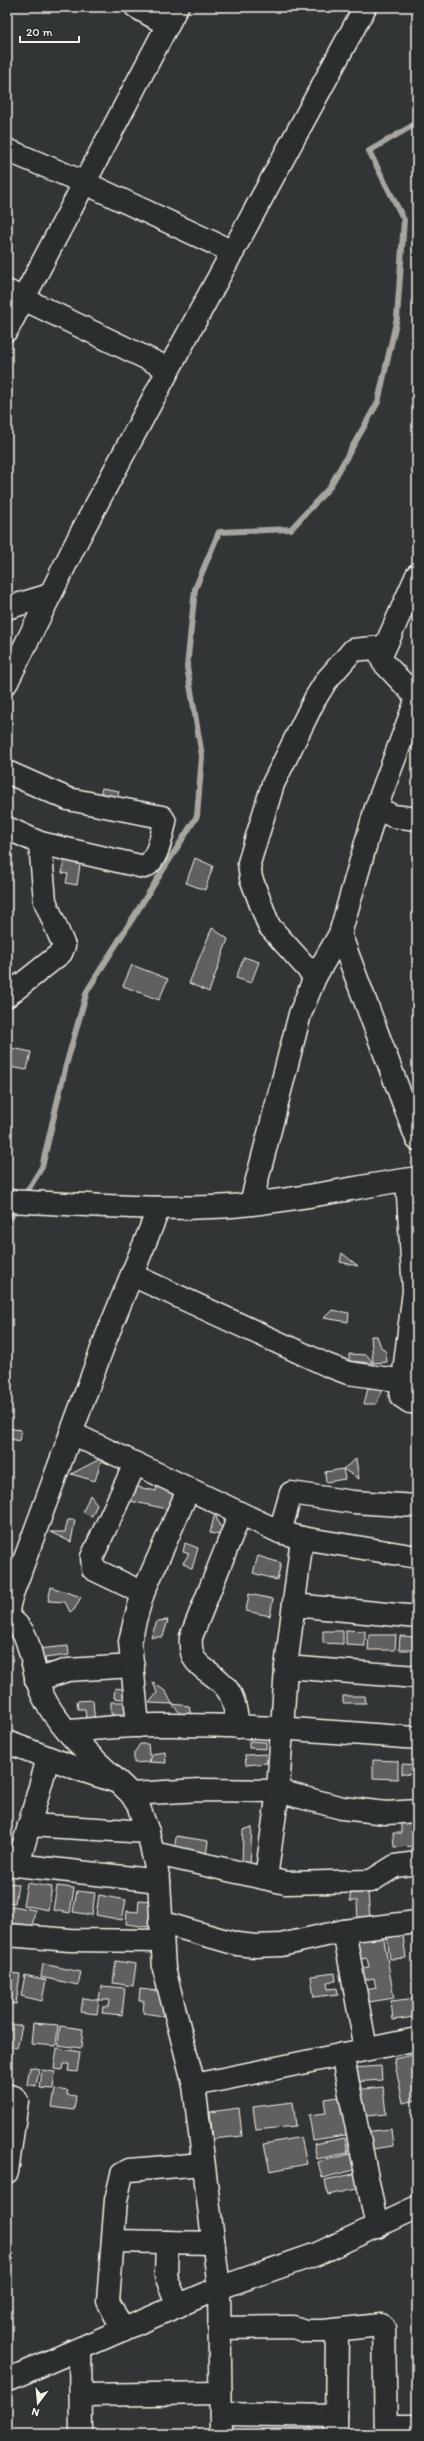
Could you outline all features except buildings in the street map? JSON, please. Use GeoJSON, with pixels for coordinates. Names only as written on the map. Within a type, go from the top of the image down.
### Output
{"type":"FeatureCollection","features":[{"type":"Feature","properties":{"kind":"street"},"geometry":{"type":"LineString","coordinates":[[7,330],[15,295],[83,182],[172,16],[136,7]]}},
{"type":"Feature","properties":{"kind":"street"},"geometry":{"type":"LineString","coordinates":[[7,682],[50,595],[168,369],[365,7]]}},
{"type":"Feature","properties":{"kind":"street"},"geometry":{"type":"LineString","coordinates":[[7,150],[83,182],[233,252]]}},
{"type":"Feature","properties":{"kind":"street"},"geometry":{"type":"LineString","coordinates":[[15,295],[168,369]]}},
{"type":"Feature","properties":{"kind":"street"},"geometry":{"type":"LineString","coordinates":[[251,1203],[300,1014],[315,977],[340,934],[376,808],[417,698],[383,662],[382,656],[384,647],[417,574]]}},
{"type":"Feature","properties":{"kind":"street"},"geometry":{"type":"LineString","coordinates":[[7,608],[50,595]]}},
{"type":"Feature","properties":{"kind":"street"},"geometry":{"type":"LineString","coordinates":[[315,977],[269,926],[250,878],[248,863],[273,784],[326,680],[353,650],[384,647]]}},
{"type":"Feature","properties":{"kind":"street"},"geometry":{"type":"LineString","coordinates":[[7,772],[68,799],[162,817],[165,822],[157,849],[149,865],[144,867],[40,843],[7,828]]}},
{"type":"Feature","properties":{"kind":"street"},"geometry":{"type":"LineString","coordinates":[[376,808],[394,816],[417,819]]}},
{"type":"Feature","properties":{"kind":"street"},"geometry":{"type":"LineString","coordinates":[[7,996],[61,953],[64,946],[45,901],[40,843]]}},
{"type":"Feature","properties":{"kind":"street"},"geometry":{"type":"LineString","coordinates":[[340,934],[417,1138]]}},
{"type":"Feature","properties":{"kind":"street"},"geometry":{"type":"LineString","coordinates":[[7,1201],[159,1208],[251,1203],[300,1197],[412,1179],[415,1291],[413,1345],[401,1396],[410,1402],[417,1402]]}},
{"type":"Feature","properties":{"kind":"street"},"geometry":{"type":"LineString","coordinates":[[159,1208],[71,1433],[12,1594],[8,1612],[9,1620],[25,1635],[36,1680],[54,1716],[67,1731],[125,1788],[138,1805],[148,1832],[159,1881],[164,1969],[194,2085],[202,2164],[219,2288],[221,2424],[336,2425],[336,2330]]}},
{"type":"Feature","properties":{"kind":"street"},"geometry":{"type":"LineString","coordinates":[[132,1275],[327,1365],[348,1372],[404,1381]]}},
{"type":"Feature","properties":{"kind":"street"},"geometry":{"type":"LineString","coordinates":[[71,1433],[188,1490],[280,1532],[302,1538],[417,1557]]}},
{"type":"Feature","properties":{"kind":"street"},"geometry":{"type":"LineString","coordinates":[[135,1464],[92,1557],[91,1563],[93,1569],[143,1593]]}},
{"type":"Feature","properties":{"kind":"street"},"geometry":{"type":"LineString","coordinates":[[138,1726],[130,1642],[143,1593],[188,1490]]}},
{"type":"Feature","properties":{"kind":"street"},"geometry":{"type":"LineString","coordinates":[[280,1532],[291,1493],[353,1502],[417,1506]]}},
{"type":"Feature","properties":{"kind":"street"},"geometry":{"type":"LineString","coordinates":[[238,1727],[233,1699],[227,1688],[194,1661],[190,1651],[192,1637],[240,1514]]}},
{"type":"Feature","properties":{"kind":"street"},"geometry":{"type":"LineString","coordinates":[[266,1878],[278,1791],[286,1667],[302,1538]]}},
{"type":"Feature","properties":{"kind":"street"},"geometry":{"type":"LineString","coordinates":[[294,1605],[417,1617]]}},
{"type":"Feature","properties":{"kind":"street"},"geometry":{"type":"LineString","coordinates":[[36,1680],[56,1672],[68,1670],[133,1666]]}},
{"type":"Feature","properties":{"kind":"street"},"geometry":{"type":"LineString","coordinates":[[286,1667],[417,1677]]}},
{"type":"Feature","properties":{"kind":"street"},"geometry":{"type":"LineString","coordinates":[[67,1731],[138,1726],[238,1727],[282,1728],[417,1738]]}},
{"type":"Feature","properties":{"kind":"street"},"geometry":{"type":"LineString","coordinates":[[7,1742],[125,1788],[278,1791],[342,1808],[386,1812],[417,1811]]}},
{"type":"Feature","properties":{"kind":"street"},"geometry":{"type":"LineString","coordinates":[[48,1758],[29,1825],[13,1864],[159,1881]]}},
{"type":"Feature","properties":{"kind":"street"},"geometry":{"type":"LineString","coordinates":[[29,1825],[148,1832]]}},
{"type":"Feature","properties":{"kind":"street"},"geometry":{"type":"LineString","coordinates":[[153,1853],[286,1883],[371,1881],[395,1866],[417,1863]]}},
{"type":"Feature","properties":{"kind":"street"},"geometry":{"type":"LineString","coordinates":[[7,1935],[70,1940],[161,1931],[255,1946],[280,1944],[344,1931],[416,1927]]}},
{"type":"Feature","properties":{"kind":"street"},"geometry":{"type":"LineString","coordinates":[[344,1931],[366,2049]]}},
{"type":"Feature","properties":{"kind":"street"},"geometry":{"type":"LineString","coordinates":[[194,2085],[417,2039]]}},
{"type":"Feature","properties":{"kind":"street"},"geometry":{"type":"LineString","coordinates":[[342,2054],[377,2227]]}},
{"type":"Feature","properties":{"kind":"street"},"geometry":{"type":"LineString","coordinates":[[7,2095],[14,2097],[17,2101],[8,2162]]}},
{"type":"Feature","properties":{"kind":"street"},"geometry":{"type":"LineString","coordinates":[[123,2330],[108,2302],[116,2200],[122,2174],[129,2170],[202,2164]]}},
{"type":"Feature","properties":{"kind":"street"},"geometry":{"type":"LineString","coordinates":[[7,2380],[219,2288],[317,2254],[417,2207]]}},
{"type":"Feature","properties":{"kind":"street"},"geometry":{"type":"LineString","coordinates":[[113,2241],[213,2243]]}},
{"type":"Feature","properties":{"kind":"street"},"geometry":{"type":"LineString","coordinates":[[167,2242],[166,2276],[178,2306]]}},
{"type":"Feature","properties":{"kind":"street"},"geometry":{"type":"LineString","coordinates":[[219,2328],[293,2327],[305,2331],[336,2330],[378,2324],[384,2328],[386,2430],[417,2426]]}},
{"type":"Feature","properties":{"kind":"street"},"geometry":{"type":"LineString","coordinates":[[80,2349],[82,2395],[81,2434]]}},
{"type":"Feature","properties":{"kind":"street"},"geometry":{"type":"LineString","coordinates":[[82,2395],[220,2393]]}},
{"type":"Feature","properties":{"kind":"waterway"},"geometry":{"type":"LineString","coordinates":[[23,1198],[42,1167],[65,1069],[87,991],[197,816],[202,756],[187,667],[195,589],[219,532],[291,529],[329,488],[378,402],[397,318],[404,220],[369,151],[417,123]]}},
{"type":"Feature","properties":{"kind":"waterway"},"geometry":{"type":"LineString","coordinates":[[7,1223],[18,1206]]}}]}
